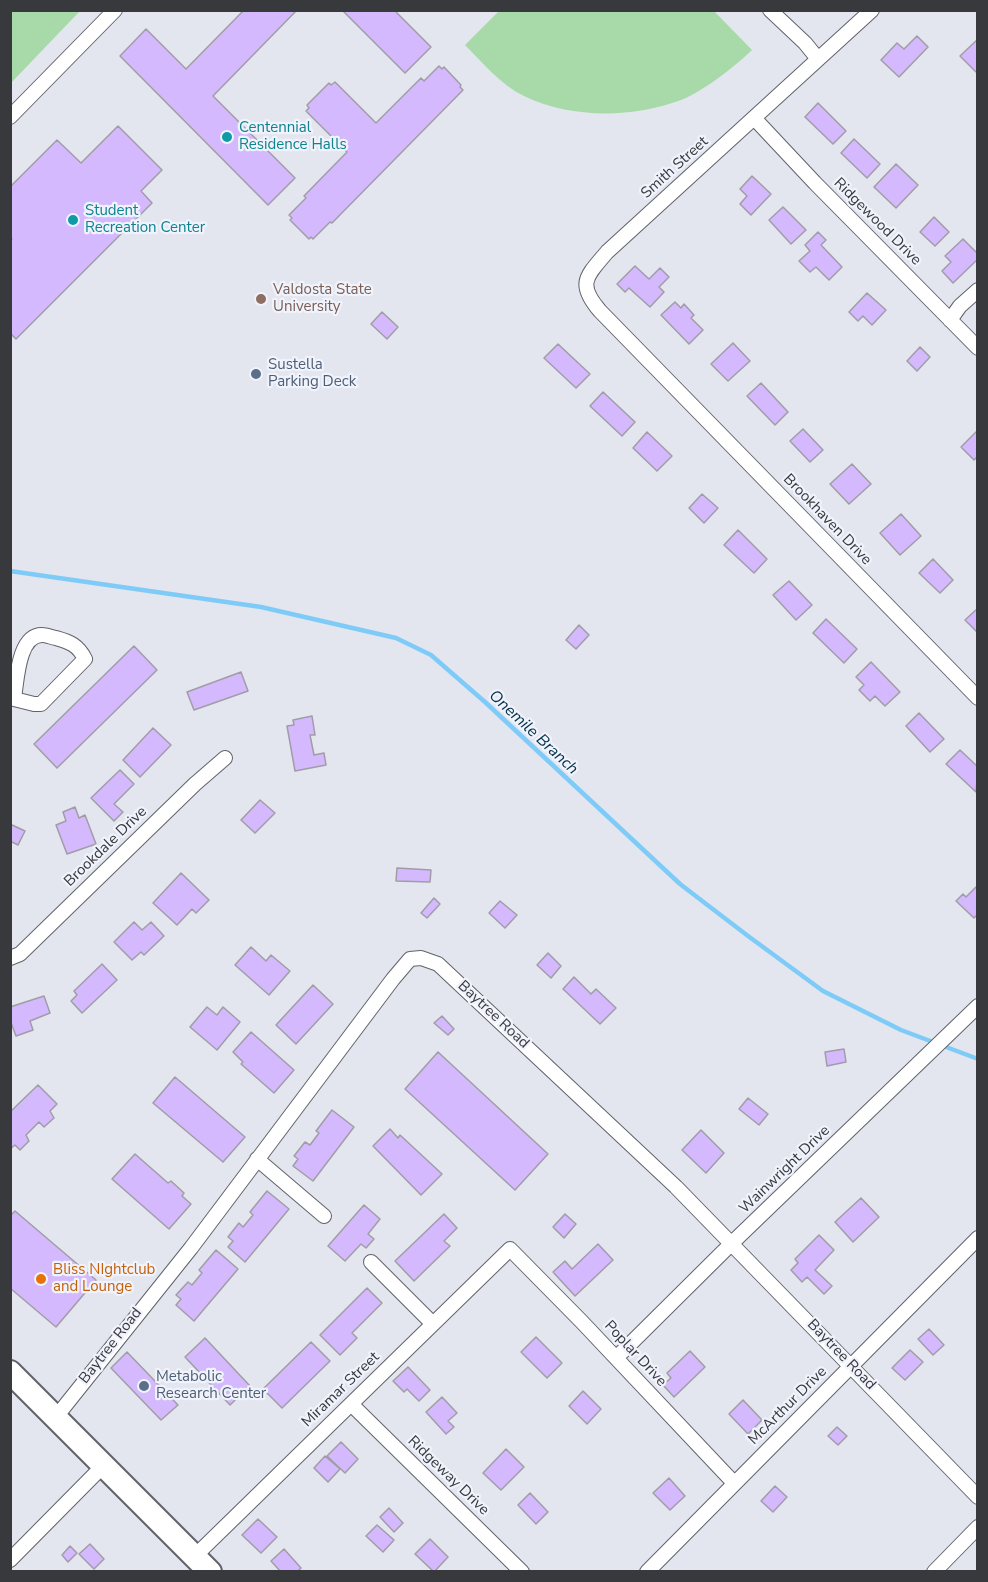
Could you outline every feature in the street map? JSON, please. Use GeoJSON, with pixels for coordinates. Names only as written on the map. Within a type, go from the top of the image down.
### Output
{"type":"FeatureCollection","features":[{"type":"Feature","properties":{"kind":"main road"},"geometry":{"type":"LineString","coordinates":[[10,1372],[203,1564]]}},
{"type":"Feature","properties":{"kind":"street"},"geometry":{"type":"LineString","coordinates":[[10,117],[115,10]]}},
{"type":"Feature","properties":{"kind":"street"},"geometry":{"type":"LineString","coordinates":[[770,10],[806,43],[818,59]]}},
{"type":"Feature","properties":{"kind":"street","name":"Smith Street"},"geometry":{"type":"LineString","coordinates":[[652,365],[593,303],[586,291],[587,276],[607,252],[872,10]]}},
{"type":"Feature","properties":{"kind":"street","name":"Ridgewood Drive"},"geometry":{"type":"LineString","coordinates":[[754,118],[978,348]]}},
{"type":"Feature","properties":{"kind":"street"},"geometry":{"type":"LineString","coordinates":[[950,320],[960,306],[978,290]]}},
{"type":"Feature","properties":{"kind":"street","name":"Brookhaven Drive"},"geometry":{"type":"LineString","coordinates":[[652,365],[978,698]]}},
{"type":"Feature","properties":{"kind":"street"},"geometry":{"type":"LineString","coordinates":[[41,635],[69,641],[80,649],[85,659],[41,704],[12,698],[24,646],[30,639],[41,635]]}},
{"type":"Feature","properties":{"kind":"street","name":"Brookdale Drive"},"geometry":{"type":"LineString","coordinates":[[10,958],[20,954],[195,784],[225,758]]}},
{"type":"Feature","properties":{"kind":"street","name":"Baytree Road"},"geometry":{"type":"LineString","coordinates":[[56,1417],[191,1248],[393,979],[410,959],[422,958],[438,964],[447,972],[676,1186],[978,1497]]}},
{"type":"Feature","properties":{"kind":"street","name":"Wainwright Drive"},"geometry":{"type":"LineString","coordinates":[[616,1358],[978,1006]]}},
{"type":"Feature","properties":{"kind":"street"},"geometry":{"type":"LineString","coordinates":[[257,1159],[324,1216]]}},
{"type":"Feature","properties":{"kind":"street","name":"McArthur Drive"},"geometry":{"type":"LineString","coordinates":[[647,1572],[978,1238]]}},
{"type":"Feature","properties":{"kind":"street","name":"Poplar Drive"},"geometry":{"type":"LineString","coordinates":[[510,1249],[734,1483]]}},
{"type":"Feature","properties":{"kind":"street","name":"Miramar Street"},"geometry":{"type":"LineString","coordinates":[[203,1564],[351,1404],[510,1249]]}},
{"type":"Feature","properties":{"kind":"street"},"geometry":{"type":"LineString","coordinates":[[371,1263],[433,1324]]}},
{"type":"Feature","properties":{"kind":"street","name":"Ridgeway Drive"},"geometry":{"type":"LineString","coordinates":[[351,1404],[522,1572]]}},
{"type":"Feature","properties":{"kind":"street"},"geometry":{"type":"LineString","coordinates":[[10,1560],[104,1465]]}},
{"type":"Feature","properties":{"kind":"street"},"geometry":{"type":"LineString","coordinates":[[933,1572],[978,1527]]}},
{"type":"Feature","properties":{"kind":"green space"},"geometry":{"type":"Polygon","coordinates":[[[10,11],[80,11],[11,83],[10,11]]]}},
{"type":"Feature","properties":{"kind":"green space"},"geometry":{"type":"Polygon","coordinates":[[[499,11],[714,11],[752,50],[737,64],[690,96],[662,106],[623,113],[582,112],[542,104],[508,86],[465,45],[499,11]]]}},
{"type":"Feature","properties":{"kind":"building","name":"Centennial Residence Halls"},"geometry":{"type":"Polygon","coordinates":[[[244,10],[297,10],[213,96],[295,178],[268,205],[120,56],[146,29],[186,69],[244,10]]]}},
{"type":"Feature","properties":{"kind":"building"},"geometry":{"type":"Polygon","coordinates":[[[342,10],[394,10],[431,47],[405,73],[342,10]]]}},
{"type":"Feature","properties":{"kind":"building"},"geometry":{"type":"Polygon","coordinates":[[[917,36],[928,47],[899,77],[881,60],[897,43],[904,49],[917,36]]]}},
{"type":"Feature","properties":{"kind":"building"},"geometry":{"type":"Polygon","coordinates":[[[978,39],[978,71],[976,72],[960,56],[978,39]]]}},
{"type":"Feature","properties":{"kind":"building","name":"Centennial Residence Halls"},"geometry":{"type":"Polygon","coordinates":[[[439,66],[442,69],[444,67],[463,90],[332,223],[330,222],[313,239],[311,237],[309,239],[290,220],[292,218],[289,215],[306,198],[304,196],[347,152],[306,111],[309,108],[307,105],[329,83],[331,85],[335,82],[376,123],[421,78],[424,81],[439,66]]]}},
{"type":"Feature","properties":{"kind":"building"},"geometry":{"type":"Polygon","coordinates":[[[818,103],[846,131],[833,144],[805,117],[818,103]]]}},
{"type":"Feature","properties":{"kind":"building","name":"Student Recreation Center"},"geometry":{"type":"Polygon","coordinates":[[[118,126],[162,170],[141,191],[152,203],[16,339],[10,333],[10,241],[12,239],[10,237],[10,187],[57,140],[81,163],[118,126]]]}},
{"type":"Feature","properties":{"kind":"building"},"geometry":{"type":"Polygon","coordinates":[[[854,139],[880,164],[867,178],[841,153],[854,139]]]}},
{"type":"Feature","properties":{"kind":"building"},"geometry":{"type":"Polygon","coordinates":[[[896,164],[918,185],[896,208],[874,187],[896,164]]]}},
{"type":"Feature","properties":{"kind":"building"},"geometry":{"type":"Polygon","coordinates":[[[752,176],[771,194],[751,215],[740,204],[747,196],[740,189],[752,176]]]}},
{"type":"Feature","properties":{"kind":"building"},"geometry":{"type":"Polygon","coordinates":[[[783,207],[806,230],[791,244],[769,220],[783,207]]]}},
{"type":"Feature","properties":{"kind":"building"},"geometry":{"type":"Polygon","coordinates":[[[934,217],[949,232],[935,246],[920,232],[934,217]]]}},
{"type":"Feature","properties":{"kind":"building"},"geometry":{"type":"Polygon","coordinates":[[[818,232],[826,240],[821,245],[842,267],[829,280],[816,267],[810,272],[799,261],[810,251],[805,245],[818,232]]]}},
{"type":"Feature","properties":{"kind":"building"},"geometry":{"type":"Polygon","coordinates":[[[963,239],[978,254],[978,259],[953,283],[942,271],[951,262],[945,256],[963,239]]]}},
{"type":"Feature","properties":{"kind":"building"},"geometry":{"type":"Polygon","coordinates":[[[635,266],[649,279],[660,268],[669,277],[659,287],[664,292],[650,307],[629,288],[625,292],[617,284],[635,266]]]}},
{"type":"Feature","properties":{"kind":"building"},"geometry":{"type":"Polygon","coordinates":[[[867,293],[886,310],[872,325],[863,316],[858,321],[849,312],[867,293]]]}},
{"type":"Feature","properties":{"kind":"building"},"geometry":{"type":"Polygon","coordinates":[[[675,302],[681,308],[684,304],[694,315],[691,318],[703,330],[689,344],[661,315],[675,302]]]}},
{"type":"Feature","properties":{"kind":"building"},"geometry":{"type":"Polygon","coordinates":[[[382,312],[398,327],[387,339],[371,324],[382,312]]]}},
{"type":"Feature","properties":{"kind":"building"},"geometry":{"type":"Polygon","coordinates":[[[733,343],[750,361],[728,381],[711,364],[733,343]]]}},
{"type":"Feature","properties":{"kind":"building"},"geometry":{"type":"Polygon","coordinates":[[[558,344],[590,374],[576,388],[544,358],[558,344]]]}},
{"type":"Feature","properties":{"kind":"building"},"geometry":{"type":"Polygon","coordinates":[[[920,347],[930,357],[917,371],[907,361],[920,347]]]}},
{"type":"Feature","properties":{"kind":"building"},"geometry":{"type":"Polygon","coordinates":[[[761,383],[788,412],[775,425],[747,396],[761,383]]]}},
{"type":"Feature","properties":{"kind":"building"},"geometry":{"type":"Polygon","coordinates":[[[603,392],[635,422],[622,436],[590,406],[603,392]]]}},
{"type":"Feature","properties":{"kind":"building"},"geometry":{"type":"Polygon","coordinates":[[[803,429],[823,450],[810,462],[790,441],[803,429]]]}},
{"type":"Feature","properties":{"kind":"building"},"geometry":{"type":"Polygon","coordinates":[[[978,430],[978,456],[974,460],[961,447],[978,430]]]}},
{"type":"Feature","properties":{"kind":"building"},"geometry":{"type":"Polygon","coordinates":[[[647,432],[672,456],[657,471],[633,448],[647,432]]]}},
{"type":"Feature","properties":{"kind":"building"},"geometry":{"type":"Polygon","coordinates":[[[852,464],[871,484],[849,504],[830,484],[852,464]]]}},
{"type":"Feature","properties":{"kind":"building"},"geometry":{"type":"Polygon","coordinates":[[[702,494],[718,508],[704,523],[689,508],[702,494]]]}},
{"type":"Feature","properties":{"kind":"building"},"geometry":{"type":"Polygon","coordinates":[[[901,514],[921,536],[900,555],[880,533],[901,514]]]}},
{"type":"Feature","properties":{"kind":"building"},"geometry":{"type":"Polygon","coordinates":[[[738,530],[767,559],[754,573],[724,545],[738,530]]]}},
{"type":"Feature","properties":{"kind":"building"},"geometry":{"type":"Polygon","coordinates":[[[933,559],[953,580],[940,593],[919,573],[933,559]]]}},
{"type":"Feature","properties":{"kind":"building"},"geometry":{"type":"Polygon","coordinates":[[[789,581],[812,605],[796,620],[773,595],[789,581]]]}},
{"type":"Feature","properties":{"kind":"building"},"geometry":{"type":"Polygon","coordinates":[[[978,608],[978,633],[965,620],[978,608]]]}},
{"type":"Feature","properties":{"kind":"building"},"geometry":{"type":"Polygon","coordinates":[[[826,619],[857,649],[844,663],[813,633],[826,619]]]}},
{"type":"Feature","properties":{"kind":"building"},"geometry":{"type":"Polygon","coordinates":[[[579,625],[589,635],[576,649],[566,640],[579,625]]]}},
{"type":"Feature","properties":{"kind":"building"},"geometry":{"type":"Polygon","coordinates":[[[134,646],[157,670],[57,768],[34,744],[134,646]]]}},
{"type":"Feature","properties":{"kind":"building"},"geometry":{"type":"Polygon","coordinates":[[[871,662],[900,692],[885,706],[875,696],[870,701],[859,690],[864,685],[856,677],[871,662]]]}},
{"type":"Feature","properties":{"kind":"building"},"geometry":{"type":"Polygon","coordinates":[[[241,672],[248,691],[194,710],[187,692],[241,672]]]}},
{"type":"Feature","properties":{"kind":"building"},"geometry":{"type":"Polygon","coordinates":[[[919,713],[944,739],[930,752],[906,726],[919,713]]]}},
{"type":"Feature","properties":{"kind":"building"},"geometry":{"type":"Polygon","coordinates":[[[312,716],[315,735],[310,735],[314,755],[324,753],[326,765],[295,771],[287,726],[294,725],[293,720],[312,716]]]}},
{"type":"Feature","properties":{"kind":"building"},"geometry":{"type":"Polygon","coordinates":[[[153,728],[171,745],[140,777],[123,760],[153,728]]]}},
{"type":"Feature","properties":{"kind":"building"},"geometry":{"type":"Polygon","coordinates":[[[960,750],[978,767],[976,792],[946,764],[960,750]]]}},
{"type":"Feature","properties":{"kind":"building"},"geometry":{"type":"Polygon","coordinates":[[[120,770],[134,784],[114,804],[123,812],[114,821],[91,798],[120,770]]]}},
{"type":"Feature","properties":{"kind":"building"},"geometry":{"type":"Polygon","coordinates":[[[260,800],[275,813],[255,833],[241,820],[260,800]]]}},
{"type":"Feature","properties":{"kind":"building"},"geometry":{"type":"Polygon","coordinates":[[[75,807],[79,818],[85,815],[96,844],[67,854],[56,825],[66,821],[63,812],[75,807]]]}},
{"type":"Feature","properties":{"kind":"building"},"geometry":{"type":"Polygon","coordinates":[[[10,824],[25,831],[18,845],[10,841],[10,824]]]}},
{"type":"Feature","properties":{"kind":"building"},"geometry":{"type":"Polygon","coordinates":[[[397,868],[431,870],[430,882],[396,881],[397,868]]]}},
{"type":"Feature","properties":{"kind":"building"},"geometry":{"type":"Polygon","coordinates":[[[181,873],[209,900],[196,913],[192,909],[177,925],[153,903],[181,873]]]}},
{"type":"Feature","properties":{"kind":"building"},"geometry":{"type":"Polygon","coordinates":[[[977,886],[978,914],[974,918],[956,901],[963,894],[966,897],[977,886]]]}},
{"type":"Feature","properties":{"kind":"building"},"geometry":{"type":"Polygon","coordinates":[[[434,898],[440,904],[427,918],[421,913],[434,898]]]}},
{"type":"Feature","properties":{"kind":"building"},"geometry":{"type":"Polygon","coordinates":[[[500,901],[517,915],[505,928],[489,913],[500,901]]]}},
{"type":"Feature","properties":{"kind":"building"},"geometry":{"type":"Polygon","coordinates":[[[134,922],[142,930],[151,922],[164,936],[144,955],[141,952],[132,960],[114,942],[134,922]]]}},
{"type":"Feature","properties":{"kind":"building"},"geometry":{"type":"Polygon","coordinates":[[[251,947],[266,961],[271,955],[290,971],[269,995],[235,965],[251,947]]]}},
{"type":"Feature","properties":{"kind":"building"},"geometry":{"type":"Polygon","coordinates":[[[548,953],[561,966],[551,978],[537,965],[548,953]]]}},
{"type":"Feature","properties":{"kind":"building"},"geometry":{"type":"Polygon","coordinates":[[[102,964],[117,980],[82,1013],[71,1001],[77,995],[74,991],[102,964]]]}},
{"type":"Feature","properties":{"kind":"building"},"geometry":{"type":"Polygon","coordinates":[[[574,977],[591,994],[596,989],[616,1008],[600,1024],[563,989],[574,977]]]}},
{"type":"Feature","properties":{"kind":"building"},"geometry":{"type":"Polygon","coordinates":[[[313,985],[333,1004],[296,1044],[276,1025],[313,985]]]}},
{"type":"Feature","properties":{"kind":"building"},"geometry":{"type":"Polygon","coordinates":[[[44,996],[50,1013],[30,1021],[33,1030],[16,1036],[10,1020],[10,1007],[44,996]]]}},
{"type":"Feature","properties":{"kind":"building"},"geometry":{"type":"Polygon","coordinates":[[[207,1007],[217,1015],[223,1007],[240,1022],[217,1050],[190,1027],[207,1007]]]}},
{"type":"Feature","properties":{"kind":"building"},"geometry":{"type":"Polygon","coordinates":[[[442,1016],[454,1029],[448,1035],[434,1023],[442,1016]]]}},
{"type":"Feature","properties":{"kind":"building"},"geometry":{"type":"Polygon","coordinates":[[[251,1032],[294,1070],[274,1093],[241,1064],[243,1062],[233,1052],[251,1032]]]}},
{"type":"Feature","properties":{"kind":"building"},"geometry":{"type":"Polygon","coordinates":[[[844,1049],[846,1062],[827,1066],[825,1052],[844,1049]]]}},
{"type":"Feature","properties":{"kind":"building"},"geometry":{"type":"Polygon","coordinates":[[[438,1052],[548,1154],[515,1190],[405,1089],[438,1052]]]}},
{"type":"Feature","properties":{"kind":"building"},"geometry":{"type":"Polygon","coordinates":[[[175,1077],[245,1137],[223,1162],[153,1103],[175,1077]]]}},
{"type":"Feature","properties":{"kind":"building"},"geometry":{"type":"Polygon","coordinates":[[[38,1085],[57,1104],[50,1111],[54,1118],[44,1127],[39,1122],[26,1135],[29,1141],[20,1150],[15,1145],[10,1149],[10,1112],[38,1085]]]}},
{"type":"Feature","properties":{"kind":"building"},"geometry":{"type":"Polygon","coordinates":[[[748,1098],[768,1114],[759,1125],[739,1109],[748,1098]]]}},
{"type":"Feature","properties":{"kind":"building"},"geometry":{"type":"Polygon","coordinates":[[[332,1110],[354,1127],[313,1181],[293,1166],[298,1159],[294,1156],[305,1142],[310,1145],[319,1133],[316,1131],[332,1110]]]}},
{"type":"Feature","properties":{"kind":"building"},"geometry":{"type":"Polygon","coordinates":[[[390,1129],[398,1138],[400,1135],[442,1174],[421,1195],[373,1146],[390,1129]]]}},
{"type":"Feature","properties":{"kind":"building"},"geometry":{"type":"Polygon","coordinates":[[[701,1130],[724,1153],[706,1173],[682,1150],[701,1130]]]}},
{"type":"Feature","properties":{"kind":"building"},"geometry":{"type":"Polygon","coordinates":[[[135,1154],[168,1183],[171,1181],[184,1193],[182,1196],[191,1204],[169,1229],[112,1179],[135,1154]]]}},
{"type":"Feature","properties":{"kind":"building"},"geometry":{"type":"Polygon","coordinates":[[[267,1191],[289,1209],[245,1262],[228,1247],[233,1241],[228,1237],[239,1223],[243,1227],[253,1215],[250,1212],[267,1191]]]}},
{"type":"Feature","properties":{"kind":"building"},"geometry":{"type":"Polygon","coordinates":[[[861,1198],[879,1217],[853,1242],[835,1222],[861,1198]]]}},
{"type":"Feature","properties":{"kind":"building"},"geometry":{"type":"Polygon","coordinates":[[[364,1205],[380,1219],[368,1234],[374,1239],[366,1248],[361,1244],[345,1261],[328,1246],[364,1205]]]}},
{"type":"Feature","properties":{"kind":"building"},"geometry":{"type":"Polygon","coordinates":[[[15,1211],[96,1280],[56,1327],[10,1288],[10,1216],[15,1211]]]}},
{"type":"Feature","properties":{"kind":"building"},"geometry":{"type":"Polygon","coordinates":[[[444,1214],[457,1228],[444,1241],[450,1246],[414,1281],[395,1261],[444,1214]]]}},
{"type":"Feature","properties":{"kind":"building"},"geometry":{"type":"Polygon","coordinates":[[[565,1214],[576,1224],[564,1238],[553,1227],[565,1214]]]}},
{"type":"Feature","properties":{"kind":"building"},"geometry":{"type":"Polygon","coordinates":[[[819,1235],[834,1250],[815,1270],[832,1286],[824,1294],[807,1277],[802,1282],[791,1270],[798,1263],[795,1259],[819,1235]]]}},
{"type":"Feature","properties":{"kind":"building"},"geometry":{"type":"Polygon","coordinates":[[[598,1244],[613,1260],[575,1296],[553,1272],[565,1261],[572,1269],[598,1244]]]}},
{"type":"Feature","properties":{"kind":"building"},"geometry":{"type":"Polygon","coordinates":[[[216,1250],[238,1269],[194,1321],[176,1305],[181,1299],[176,1295],[188,1282],[192,1285],[202,1273],[199,1270],[216,1250]]]}},
{"type":"Feature","properties":{"kind":"building"},"geometry":{"type":"Polygon","coordinates":[[[367,1288],[382,1303],[352,1333],[357,1338],[340,1355],[320,1335],[367,1288]]]}},
{"type":"Feature","properties":{"kind":"building"},"geometry":{"type":"Polygon","coordinates":[[[929,1329],[944,1345],[933,1355],[918,1339],[929,1329]]]}},
{"type":"Feature","properties":{"kind":"building"},"geometry":{"type":"Polygon","coordinates":[[[536,1337],[562,1363],[547,1378],[521,1352],[536,1337]]]}},
{"type":"Feature","properties":{"kind":"building"},"geometry":{"type":"Polygon","coordinates":[[[205,1338],[250,1386],[230,1405],[185,1357],[205,1338]]]}},
{"type":"Feature","properties":{"kind":"building"},"geometry":{"type":"Polygon","coordinates":[[[311,1342],[330,1361],[282,1408],[263,1389],[311,1342]]]}},
{"type":"Feature","properties":{"kind":"building"},"geometry":{"type":"Polygon","coordinates":[[[910,1350],[923,1362],[905,1380],[892,1368],[910,1350]]]}},
{"type":"Feature","properties":{"kind":"building"},"geometry":{"type":"Polygon","coordinates":[[[690,1351],[705,1367],[674,1397],[663,1385],[671,1378],[667,1373],[690,1351]]]}},
{"type":"Feature","properties":{"kind":"building","name":"Metabolic Research Center"},"geometry":{"type":"Polygon","coordinates":[[[127,1352],[178,1405],[161,1420],[111,1368],[127,1352]]]}},
{"type":"Feature","properties":{"kind":"building"},"geometry":{"type":"Polygon","coordinates":[[[408,1367],[430,1390],[419,1401],[407,1389],[404,1392],[393,1381],[408,1367]]]}},
{"type":"Feature","properties":{"kind":"building"},"geometry":{"type":"Polygon","coordinates":[[[583,1391],[601,1409],[587,1424],[569,1406],[583,1391]]]}},
{"type":"Feature","properties":{"kind":"building"},"geometry":{"type":"Polygon","coordinates":[[[442,1397],[457,1413],[448,1421],[454,1427],[446,1434],[426,1412],[442,1397]]]}},
{"type":"Feature","properties":{"kind":"building"},"geometry":{"type":"Polygon","coordinates":[[[743,1400],[762,1420],[748,1434],[729,1414],[743,1400]]]}},
{"type":"Feature","properties":{"kind":"building"},"geometry":{"type":"Polygon","coordinates":[[[837,1427],[847,1436],[838,1445],[828,1436],[837,1427]]]}},
{"type":"Feature","properties":{"kind":"building"},"geometry":{"type":"Polygon","coordinates":[[[341,1442],[358,1459],[345,1473],[327,1456],[341,1442]]]}},
{"type":"Feature","properties":{"kind":"building"},"geometry":{"type":"Polygon","coordinates":[[[506,1449],[524,1467],[501,1490],[483,1473],[506,1449]]]}},
{"type":"Feature","properties":{"kind":"building"},"geometry":{"type":"Polygon","coordinates":[[[325,1456],[340,1469],[328,1482],[314,1468],[325,1456]]]}},
{"type":"Feature","properties":{"kind":"building"},"geometry":{"type":"Polygon","coordinates":[[[669,1478],[685,1496],[670,1510],[653,1493],[669,1478]]]}},
{"type":"Feature","properties":{"kind":"building"},"geometry":{"type":"Polygon","coordinates":[[[775,1486],[787,1497],[773,1512],[761,1501],[775,1486]]]}},
{"type":"Feature","properties":{"kind":"building"},"geometry":{"type":"Polygon","coordinates":[[[530,1493],[548,1512],[536,1524],[518,1505],[530,1493]]]}},
{"type":"Feature","properties":{"kind":"building"},"geometry":{"type":"Polygon","coordinates":[[[389,1508],[403,1523],[394,1532],[380,1517],[389,1508]]]}},
{"type":"Feature","properties":{"kind":"building"},"geometry":{"type":"Polygon","coordinates":[[[258,1519],[277,1537],[261,1553],[242,1535],[258,1519]]]}},
{"type":"Feature","properties":{"kind":"building"},"geometry":{"type":"Polygon","coordinates":[[[377,1525],[394,1540],[383,1552],[366,1536],[377,1525]]]}},
{"type":"Feature","properties":{"kind":"building"},"geometry":{"type":"Polygon","coordinates":[[[430,1539],[448,1557],[434,1572],[415,1554],[430,1539]]]}},
{"type":"Feature","properties":{"kind":"building"},"geometry":{"type":"Polygon","coordinates":[[[90,1544],[104,1559],[94,1569],[79,1554],[90,1544]]]}},
{"type":"Feature","properties":{"kind":"building"},"geometry":{"type":"Polygon","coordinates":[[[70,1546],[77,1553],[68,1562],[62,1555],[70,1546]]]}},
{"type":"Feature","properties":{"kind":"building"},"geometry":{"type":"Polygon","coordinates":[[[284,1549],[301,1568],[297,1572],[281,1572],[271,1561],[284,1549]]]}},
{"type":"Feature","properties":{"kind":"waterway","name":"Onemile Branch"},"geometry":{"type":"LineString","coordinates":[[10,571],[261,607],[396,638],[431,655],[485,702],[680,884],[748,936],[823,991],[901,1030],[978,1059]]}},
{"type":"Feature","properties":{"kind":"place","name":"Centennial Residence Halls"},"geometry":{"type":"Point","coordinates":[227,137]}},
{"type":"Feature","properties":{"kind":"place","name":"Student Recreation Center"},"geometry":{"type":"Point","coordinates":[73,220]}},
{"type":"Feature","properties":{"kind":"place","name":"Valdosta State University"},"geometry":{"type":"Point","coordinates":[261,299]}},
{"type":"Feature","properties":{"kind":"place","name":"Sustella Parking Deck"},"geometry":{"type":"Point","coordinates":[256,374]}},
{"type":"Feature","properties":{"kind":"place","name":"Bliss NIghtclub and Lounge"},"geometry":{"type":"Point","coordinates":[41,1279]}},
{"type":"Feature","properties":{"kind":"place","name":"Metabolic Research Center"},"geometry":{"type":"Point","coordinates":[144,1386]}}]}
